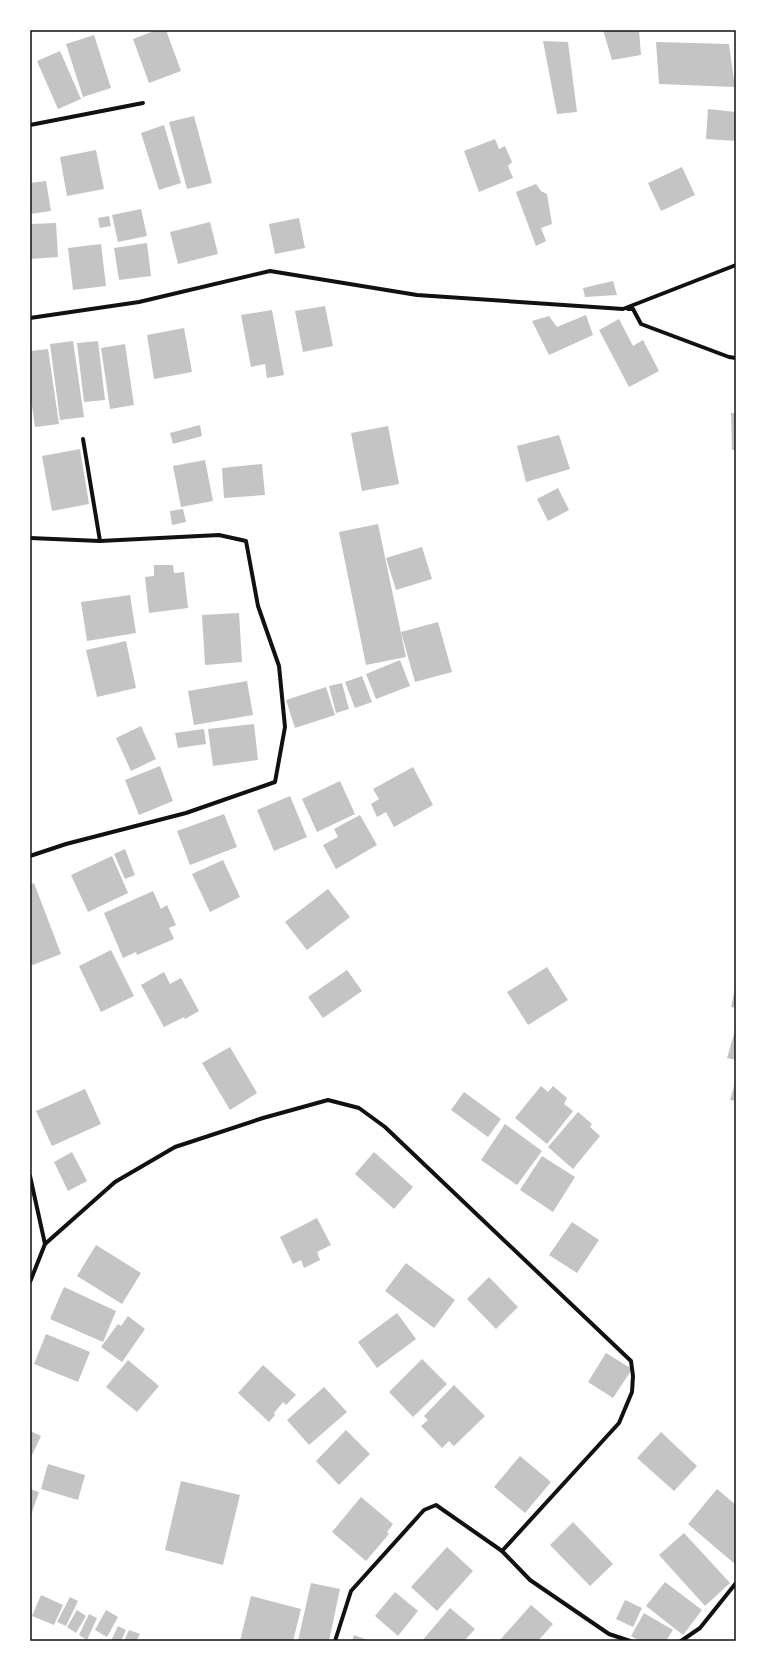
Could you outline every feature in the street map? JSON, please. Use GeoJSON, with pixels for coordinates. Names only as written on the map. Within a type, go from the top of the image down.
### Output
{"type":"FeatureCollection","features":[{"type":"Feature","properties":{"kind":"street"},"geometry":{"type":"LineString","coordinates":[[30,125],[143,103]]}},
{"type":"Feature","properties":{"kind":"street"},"geometry":{"type":"LineString","coordinates":[[623,309],[736,265]]}},
{"type":"Feature","properties":{"kind":"street"},"geometry":{"type":"LineString","coordinates":[[30,318],[139,302],[270,271],[417,295],[633,309],[641,324],[710,350],[736,358]]}},
{"type":"Feature","properties":{"kind":"street"},"geometry":{"type":"LineString","coordinates":[[83,439],[100,541]]}},
{"type":"Feature","properties":{"kind":"street"},"geometry":{"type":"LineString","coordinates":[[30,538],[100,541],[219,535],[246,541],[258,606],[279,666],[285,727],[275,782],[186,813],[66,844],[30,856]]}},
{"type":"Feature","properties":{"kind":"street"},"geometry":{"type":"LineString","coordinates":[[30,1282],[45,1244],[115,1182],[175,1147],[263,1118],[328,1100],[359,1108],[391,1132],[631,1361],[633,1376],[632,1392],[619,1423],[502,1551]]}},
{"type":"Feature","properties":{"kind":"street"},"geometry":{"type":"LineString","coordinates":[[30,1176],[45,1244]]}},
{"type":"Feature","properties":{"kind":"street"},"geometry":{"type":"LineString","coordinates":[[335,1641],[351,1591],[424,1510],[436,1505],[502,1551],[530,1580],[609,1634],[630,1641]]}},
{"type":"Feature","properties":{"kind":"street"},"geometry":{"type":"LineString","coordinates":[[681,1641],[700,1628],[736,1583]]}},
{"type":"Feature","properties":{"kind":"building"},"geometry":{"type":"Polygon","coordinates":[[[157,30],[166,30],[181,71],[149,83],[133,39],[157,30]]]}},
{"type":"Feature","properties":{"kind":"building"},"geometry":{"type":"Polygon","coordinates":[[[603,30],[639,30],[641,55],[612,60],[603,30]]]}},
{"type":"Feature","properties":{"kind":"building"},"geometry":{"type":"Polygon","coordinates":[[[94,35],[111,88],[83,97],[66,44],[94,35]]]}},
{"type":"Feature","properties":{"kind":"building"},"geometry":{"type":"Polygon","coordinates":[[[543,41],[568,42],[577,112],[557,114],[543,41]]]}},
{"type":"Feature","properties":{"kind":"building"},"geometry":{"type":"Polygon","coordinates":[[[656,42],[729,44],[735,87],[659,84],[656,42]]]}},
{"type":"Feature","properties":{"kind":"building"},"geometry":{"type":"Polygon","coordinates":[[[60,51],[81,99],[58,109],[37,61],[60,51]]]}},
{"type":"Feature","properties":{"kind":"building"},"geometry":{"type":"Polygon","coordinates":[[[708,109],[736,112],[736,141],[706,139],[708,109]]]}},
{"type":"Feature","properties":{"kind":"building"},"geometry":{"type":"Polygon","coordinates":[[[194,116],[212,183],[187,189],[169,122],[194,116]]]}},
{"type":"Feature","properties":{"kind":"building"},"geometry":{"type":"Polygon","coordinates":[[[164,125],[181,183],[159,190],[141,133],[164,125]]]}},
{"type":"Feature","properties":{"kind":"building"},"geometry":{"type":"Polygon","coordinates":[[[495,139],[499,149],[505,146],[512,162],[508,166],[513,178],[479,192],[464,151],[495,139]]]}},
{"type":"Feature","properties":{"kind":"building"},"geometry":{"type":"Polygon","coordinates":[[[96,150],[104,189],[67,196],[60,157],[96,150]]]}},
{"type":"Feature","properties":{"kind":"building"},"geometry":{"type":"Polygon","coordinates":[[[682,167],[695,195],[661,211],[648,183],[682,167]]]}},
{"type":"Feature","properties":{"kind":"building"},"geometry":{"type":"Polygon","coordinates":[[[46,181],[51,211],[30,214],[30,183],[46,181]]]}},
{"type":"Feature","properties":{"kind":"building"},"geometry":{"type":"Polygon","coordinates":[[[536,184],[541,191],[547,194],[552,224],[541,228],[546,241],[536,246],[516,192],[536,184]]]}},
{"type":"Feature","properties":{"kind":"building"},"geometry":{"type":"Polygon","coordinates":[[[141,209],[147,236],[118,242],[112,215],[141,209]]]}},
{"type":"Feature","properties":{"kind":"building"},"geometry":{"type":"Polygon","coordinates":[[[109,216],[111,226],[100,228],[98,218],[109,216]]]}},
{"type":"Feature","properties":{"kind":"building"},"geometry":{"type":"Polygon","coordinates":[[[299,218],[305,248],[275,254],[269,224],[299,218]]]}},
{"type":"Feature","properties":{"kind":"building"},"geometry":{"type":"Polygon","coordinates":[[[210,222],[218,254],[178,264],[170,232],[210,222]]]}},
{"type":"Feature","properties":{"kind":"building"},"geometry":{"type":"Polygon","coordinates":[[[56,223],[58,257],[30,259],[30,224],[56,223]]]}},
{"type":"Feature","properties":{"kind":"building"},"geometry":{"type":"Polygon","coordinates":[[[147,243],[151,276],[119,280],[114,248],[147,243]]]}},
{"type":"Feature","properties":{"kind":"building"},"geometry":{"type":"Polygon","coordinates":[[[101,244],[106,286],[73,290],[68,248],[101,244]]]}},
{"type":"Feature","properties":{"kind":"building"},"geometry":{"type":"Polygon","coordinates":[[[613,281],[617,295],[585,297],[583,288],[613,281]]]}},
{"type":"Feature","properties":{"kind":"building"},"geometry":{"type":"Polygon","coordinates":[[[325,306],[333,346],[303,352],[295,311],[325,306]]]}},
{"type":"Feature","properties":{"kind":"building"},"geometry":{"type":"Polygon","coordinates":[[[272,310],[284,375],[267,378],[265,364],[251,367],[241,315],[272,310]]]}},
{"type":"Feature","properties":{"kind":"building"},"geometry":{"type":"Polygon","coordinates":[[[586,315],[593,335],[549,355],[532,321],[549,316],[557,327],[586,315]]]}},
{"type":"Feature","properties":{"kind":"building"},"geometry":{"type":"Polygon","coordinates":[[[619,319],[633,346],[643,340],[659,371],[629,387],[599,330],[619,319]]]}},
{"type":"Feature","properties":{"kind":"building"},"geometry":{"type":"Polygon","coordinates":[[[184,328],[192,372],[154,379],[147,335],[184,328]]]}},
{"type":"Feature","properties":{"kind":"building"},"geometry":{"type":"Polygon","coordinates":[[[73,341],[84,417],[60,420],[50,344],[73,341]]]}},
{"type":"Feature","properties":{"kind":"building"},"geometry":{"type":"Polygon","coordinates":[[[98,341],[105,400],[84,402],[77,343],[98,341]]]}},
{"type":"Feature","properties":{"kind":"building"},"geometry":{"type":"Polygon","coordinates":[[[125,344],[134,405],[110,409],[101,348],[125,344]]]}},
{"type":"Feature","properties":{"kind":"building"},"geometry":{"type":"Polygon","coordinates":[[[48,349],[59,424],[35,427],[30,392],[30,351],[48,349]]]}},
{"type":"Feature","properties":{"kind":"building"},"geometry":{"type":"Polygon","coordinates":[[[731,413],[736,413],[736,450],[732,450],[731,413]]]}},
{"type":"Feature","properties":{"kind":"building"},"geometry":{"type":"Polygon","coordinates":[[[200,425],[202,436],[173,444],[170,433],[200,425]]]}},
{"type":"Feature","properties":{"kind":"building"},"geometry":{"type":"Polygon","coordinates":[[[388,426],[399,484],[362,491],[351,433],[388,426]]]}},
{"type":"Feature","properties":{"kind":"building"},"geometry":{"type":"Polygon","coordinates":[[[559,435],[570,469],[526,482],[517,446],[559,435]]]}},
{"type":"Feature","properties":{"kind":"building"},"geometry":{"type":"Polygon","coordinates":[[[80,449],[89,504],[52,511],[42,456],[80,449]]]}},
{"type":"Feature","properties":{"kind":"building"},"geometry":{"type":"Polygon","coordinates":[[[205,460],[213,501],[181,507],[173,466],[205,460]]]}},
{"type":"Feature","properties":{"kind":"building"},"geometry":{"type":"Polygon","coordinates":[[[262,464],[265,495],[224,498],[222,468],[262,464]]]}},
{"type":"Feature","properties":{"kind":"building"},"geometry":{"type":"Polygon","coordinates":[[[558,488],[569,510],[548,521],[537,499],[558,488]]]}},
{"type":"Feature","properties":{"kind":"building"},"geometry":{"type":"Polygon","coordinates":[[[183,509],[186,522],[172,525],[170,511],[183,509]]]}},
{"type":"Feature","properties":{"kind":"building"},"geometry":{"type":"Polygon","coordinates":[[[378,524],[406,657],[366,665],[339,532],[378,524]]]}},
{"type":"Feature","properties":{"kind":"building"},"geometry":{"type":"Polygon","coordinates":[[[422,547],[432,579],[396,590],[386,558],[422,547]]]}},
{"type":"Feature","properties":{"kind":"building"},"geometry":{"type":"Polygon","coordinates":[[[154,565],[173,565],[174,573],[184,572],[188,608],[149,613],[145,577],[154,576],[154,565]]]}},
{"type":"Feature","properties":{"kind":"building"},"geometry":{"type":"Polygon","coordinates":[[[130,595],[136,633],[87,641],[81,602],[130,595]]]}},
{"type":"Feature","properties":{"kind":"building"},"geometry":{"type":"Polygon","coordinates":[[[239,613],[242,662],[205,665],[202,615],[239,613]]]}},
{"type":"Feature","properties":{"kind":"building"},"geometry":{"type":"Polygon","coordinates":[[[438,622],[452,672],[415,682],[401,632],[438,622]]]}},
{"type":"Feature","properties":{"kind":"building"},"geometry":{"type":"Polygon","coordinates":[[[126,641],[136,688],[97,697],[86,650],[126,641]]]}},
{"type":"Feature","properties":{"kind":"building"},"geometry":{"type":"Polygon","coordinates":[[[400,660],[410,686],[376,699],[366,674],[400,660]]]}},
{"type":"Feature","properties":{"kind":"building"},"geometry":{"type":"Polygon","coordinates":[[[362,676],[372,702],[355,708],[345,682],[362,676]]]}},
{"type":"Feature","properties":{"kind":"building"},"geometry":{"type":"Polygon","coordinates":[[[247,681],[253,715],[194,725],[188,691],[247,681]]]}},
{"type":"Feature","properties":{"kind":"building"},"geometry":{"type":"Polygon","coordinates":[[[342,683],[349,709],[336,713],[329,686],[342,683]]]}},
{"type":"Feature","properties":{"kind":"building"},"geometry":{"type":"Polygon","coordinates":[[[326,687],[335,715],[295,728],[286,700],[326,687]]]}},
{"type":"Feature","properties":{"kind":"building"},"geometry":{"type":"Polygon","coordinates":[[[254,724],[258,760],[213,766],[208,729],[254,724]]]}},
{"type":"Feature","properties":{"kind":"building"},"geometry":{"type":"Polygon","coordinates":[[[141,726],[156,759],[131,771],[116,738],[141,726]]]}},
{"type":"Feature","properties":{"kind":"building"},"geometry":{"type":"Polygon","coordinates":[[[204,729],[206,744],[178,748],[175,733],[204,729]]]}},
{"type":"Feature","properties":{"kind":"building"},"geometry":{"type":"Polygon","coordinates":[[[160,766],[173,801],[139,815],[125,780],[160,766]]]}},
{"type":"Feature","properties":{"kind":"building"},"geometry":{"type":"Polygon","coordinates":[[[413,767],[433,805],[394,827],[386,812],[377,817],[371,804],[379,799],[373,789],[413,767]]]}},
{"type":"Feature","properties":{"kind":"building"},"geometry":{"type":"Polygon","coordinates":[[[340,781],[355,814],[317,832],[302,799],[340,781]]]}},
{"type":"Feature","properties":{"kind":"building"},"geometry":{"type":"Polygon","coordinates":[[[290,796],[307,837],[274,851],[257,810],[290,796]]]}},
{"type":"Feature","properties":{"kind":"building"},"geometry":{"type":"Polygon","coordinates":[[[224,814],[237,847],[190,865],[177,831],[224,814]]]}},
{"type":"Feature","properties":{"kind":"building"},"geometry":{"type":"Polygon","coordinates":[[[360,815],[377,845],[336,869],[323,845],[338,837],[334,829],[360,815]]]}},
{"type":"Feature","properties":{"kind":"building"},"geometry":{"type":"Polygon","coordinates":[[[125,849],[135,875],[125,879],[114,854],[125,849]]]}},
{"type":"Feature","properties":{"kind":"building"},"geometry":{"type":"Polygon","coordinates":[[[112,856],[128,893],[88,912],[71,875],[112,856]]]}},
{"type":"Feature","properties":{"kind":"building"},"geometry":{"type":"Polygon","coordinates":[[[223,860],[240,897],[210,912],[192,874],[223,860]]]}},
{"type":"Feature","properties":{"kind":"building"},"geometry":{"type":"Polygon","coordinates":[[[34,883],[61,954],[30,966],[30,885],[34,883]]]}},
{"type":"Feature","properties":{"kind":"building"},"geometry":{"type":"Polygon","coordinates":[[[328,889],[350,917],[307,950],[285,922],[328,889]]]}},
{"type":"Feature","properties":{"kind":"building"},"geometry":{"type":"Polygon","coordinates":[[[153,891],[161,909],[167,905],[176,925],[169,928],[174,939],[137,955],[136,952],[123,958],[104,913],[153,891]]]}},
{"type":"Feature","properties":{"kind":"building"},"geometry":{"type":"Polygon","coordinates":[[[111,950],[134,996],[101,1012],[79,966],[111,950]]]}},
{"type":"Feature","properties":{"kind":"building"},"geometry":{"type":"Polygon","coordinates":[[[547,967],[568,1000],[528,1025],[507,992],[547,967]]]}},
{"type":"Feature","properties":{"kind":"building"},"geometry":{"type":"Polygon","coordinates":[[[347,970],[362,991],[323,1018],[308,997],[347,970]]]}},
{"type":"Feature","properties":{"kind":"building"},"geometry":{"type":"Polygon","coordinates":[[[164,972],[170,984],[181,978],[199,1011],[185,1019],[184,1017],[164,1027],[141,985],[164,972]]]}},
{"type":"Feature","properties":{"kind":"building"},"geometry":{"type":"Polygon","coordinates":[[[735,988],[736,989],[736,1008],[731,1007],[735,988]]]}},
{"type":"Feature","properties":{"kind":"building"},"geometry":{"type":"Polygon","coordinates":[[[736,1027],[736,1060],[727,1058],[736,1027]]]}},
{"type":"Feature","properties":{"kind":"building"},"geometry":{"type":"Polygon","coordinates":[[[230,1047],[257,1093],[230,1110],[202,1063],[230,1047]]]}},
{"type":"Feature","properties":{"kind":"building"},"geometry":{"type":"Polygon","coordinates":[[[736,1079],[736,1101],[730,1100],[736,1079]]]}},
{"type":"Feature","properties":{"kind":"building"},"geometry":{"type":"Polygon","coordinates":[[[541,1086],[548,1092],[553,1086],[567,1098],[564,1104],[573,1111],[547,1144],[515,1118],[541,1086]]]}},
{"type":"Feature","properties":{"kind":"building"},"geometry":{"type":"Polygon","coordinates":[[[85,1089],[101,1124],[52,1146],[36,1111],[85,1089]]]}},
{"type":"Feature","properties":{"kind":"building"},"geometry":{"type":"Polygon","coordinates":[[[464,1092],[501,1119],[488,1137],[451,1110],[464,1092]]]}},
{"type":"Feature","properties":{"kind":"building"},"geometry":{"type":"Polygon","coordinates":[[[578,1112],[592,1124],[590,1127],[600,1136],[573,1169],[548,1147],[578,1112]]]}},
{"type":"Feature","properties":{"kind":"building"},"geometry":{"type":"Polygon","coordinates":[[[505,1124],[542,1151],[517,1185],[481,1160],[505,1124]]]}},
{"type":"Feature","properties":{"kind":"building"},"geometry":{"type":"Polygon","coordinates":[[[72,1152],[87,1181],[68,1191],[54,1162],[72,1152]]]}},
{"type":"Feature","properties":{"kind":"building"},"geometry":{"type":"Polygon","coordinates":[[[374,1152],[413,1187],[394,1209],[355,1174],[374,1152]]]}},
{"type":"Feature","properties":{"kind":"building"},"geometry":{"type":"Polygon","coordinates":[[[542,1156],[575,1177],[553,1212],[520,1190],[542,1156]]]}},
{"type":"Feature","properties":{"kind":"building"},"geometry":{"type":"Polygon","coordinates":[[[317,1218],[331,1245],[317,1252],[320,1260],[304,1268],[301,1260],[293,1264],[280,1237],[317,1218]]]}},
{"type":"Feature","properties":{"kind":"building"},"geometry":{"type":"Polygon","coordinates":[[[572,1222],[599,1240],[577,1273],[549,1255],[572,1222]]]}},
{"type":"Feature","properties":{"kind":"building"},"geometry":{"type":"Polygon","coordinates":[[[96,1245],[141,1273],[122,1304],[77,1276],[96,1245]]]}},
{"type":"Feature","properties":{"kind":"building"},"geometry":{"type":"Polygon","coordinates":[[[406,1263],[455,1300],[434,1328],[385,1291],[406,1263]]]}},
{"type":"Feature","properties":{"kind":"building"},"geometry":{"type":"Polygon","coordinates":[[[489,1277],[518,1307],[496,1329],[467,1299],[489,1277]]]}},
{"type":"Feature","properties":{"kind":"building"},"geometry":{"type":"Polygon","coordinates":[[[64,1287],[116,1311],[103,1342],[50,1319],[64,1287]]]}},
{"type":"Feature","properties":{"kind":"building"},"geometry":{"type":"Polygon","coordinates":[[[397,1313],[416,1339],[377,1368],[358,1342],[397,1313]]]}},
{"type":"Feature","properties":{"kind":"building"},"geometry":{"type":"Polygon","coordinates":[[[128,1316],[145,1329],[122,1362],[101,1347],[118,1324],[121,1326],[128,1316]]]}},
{"type":"Feature","properties":{"kind":"building"},"geometry":{"type":"Polygon","coordinates":[[[46,1334],[90,1352],[78,1382],[34,1364],[46,1334]]]}},
{"type":"Feature","properties":{"kind":"building"},"geometry":{"type":"Polygon","coordinates":[[[606,1353],[632,1369],[613,1398],[588,1382],[606,1353]]]}},
{"type":"Feature","properties":{"kind":"building"},"geometry":{"type":"Polygon","coordinates":[[[422,1359],[447,1384],[413,1417],[389,1392],[422,1359]]]}},
{"type":"Feature","properties":{"kind":"building"},"geometry":{"type":"Polygon","coordinates":[[[128,1360],[159,1386],[137,1412],[106,1387],[128,1360]]]}},
{"type":"Feature","properties":{"kind":"building"},"geometry":{"type":"Polygon","coordinates":[[[263,1365],[296,1395],[286,1405],[283,1402],[269,1422],[238,1393],[263,1365]]]}},
{"type":"Feature","properties":{"kind":"building"},"geometry":{"type":"Polygon","coordinates":[[[454,1385],[485,1416],[454,1446],[449,1441],[442,1448],[421,1426],[428,1420],[424,1416],[454,1385]]]}},
{"type":"Feature","properties":{"kind":"building"},"geometry":{"type":"Polygon","coordinates":[[[324,1387],[347,1412],[309,1445],[287,1420],[324,1387]]]}},
{"type":"Feature","properties":{"kind":"building"},"geometry":{"type":"Polygon","coordinates":[[[346,1430],[370,1454],[339,1485],[316,1461],[346,1430]]]}},
{"type":"Feature","properties":{"kind":"building"},"geometry":{"type":"Polygon","coordinates":[[[30,1431],[41,1436],[32,1455],[30,1454],[30,1431]]]}},
{"type":"Feature","properties":{"kind":"building"},"geometry":{"type":"Polygon","coordinates":[[[661,1432],[697,1466],[674,1491],[637,1458],[661,1432]]]}},
{"type":"Feature","properties":{"kind":"building"},"geometry":{"type":"Polygon","coordinates":[[[520,1456],[551,1482],[525,1513],[494,1487],[520,1456]]]}},
{"type":"Feature","properties":{"kind":"building"},"geometry":{"type":"Polygon","coordinates":[[[48,1464],[85,1475],[78,1500],[41,1489],[48,1464]]]}},
{"type":"Feature","properties":{"kind":"building"},"geometry":{"type":"Polygon","coordinates":[[[181,1481],[240,1495],[223,1565],[165,1550],[181,1481]]]}},
{"type":"Feature","properties":{"kind":"building"},"geometry":{"type":"Polygon","coordinates":[[[30,1489],[39,1492],[30,1518],[30,1489]]]}},
{"type":"Feature","properties":{"kind":"building"},"geometry":{"type":"Polygon","coordinates":[[[717,1489],[736,1505],[736,1565],[688,1524],[717,1489]]]}},
{"type":"Feature","properties":{"kind":"building"},"geometry":{"type":"Polygon","coordinates":[[[361,1497],[393,1524],[387,1532],[389,1534],[366,1561],[332,1532],[361,1497]]]}},
{"type":"Feature","properties":{"kind":"building"},"geometry":{"type":"Polygon","coordinates":[[[573,1522],[613,1564],[590,1586],[550,1545],[573,1522]]]}},
{"type":"Feature","properties":{"kind":"building"},"geometry":{"type":"Polygon","coordinates":[[[684,1533],[730,1583],[705,1606],[659,1555],[684,1533]]]}},
{"type":"Feature","properties":{"kind":"building"},"geometry":{"type":"Polygon","coordinates":[[[447,1547],[473,1571],[437,1611],[411,1587],[447,1547]]]}},
{"type":"Feature","properties":{"kind":"building"},"geometry":{"type":"Polygon","coordinates":[[[665,1582],[702,1610],[683,1635],[646,1606],[665,1582]]]}},
{"type":"Feature","properties":{"kind":"building"},"geometry":{"type":"Polygon","coordinates":[[[311,1583],[340,1589],[329,1641],[298,1641],[311,1583]]]}},
{"type":"Feature","properties":{"kind":"building"},"geometry":{"type":"Polygon","coordinates":[[[395,1592],[418,1611],[398,1636],[375,1616],[395,1592]]]}},
{"type":"Feature","properties":{"kind":"building"},"geometry":{"type":"Polygon","coordinates":[[[41,1595],[63,1605],[54,1625],[32,1616],[41,1595]]]}},
{"type":"Feature","properties":{"kind":"building"},"geometry":{"type":"Polygon","coordinates":[[[251,1596],[301,1609],[293,1641],[240,1641],[251,1596]]]}},
{"type":"Feature","properties":{"kind":"building"},"geometry":{"type":"Polygon","coordinates":[[[70,1597],[78,1601],[66,1626],[57,1622],[70,1597]]]}},
{"type":"Feature","properties":{"kind":"building"},"geometry":{"type":"Polygon","coordinates":[[[625,1600],[642,1608],[633,1627],[616,1619],[625,1600]]]}},
{"type":"Feature","properties":{"kind":"building"},"geometry":{"type":"Polygon","coordinates":[[[531,1605],[553,1624],[538,1641],[499,1641],[531,1605]]]}},
{"type":"Feature","properties":{"kind":"building"},"geometry":{"type":"Polygon","coordinates":[[[450,1608],[475,1629],[464,1641],[422,1641],[450,1608]]]}},
{"type":"Feature","properties":{"kind":"building"},"geometry":{"type":"Polygon","coordinates":[[[77,1610],[86,1616],[76,1633],[67,1627],[77,1610]]]}},
{"type":"Feature","properties":{"kind":"building"},"geometry":{"type":"Polygon","coordinates":[[[106,1610],[118,1617],[107,1637],[95,1630],[106,1610]]]}},
{"type":"Feature","properties":{"kind":"building"},"geometry":{"type":"Polygon","coordinates":[[[644,1613],[673,1630],[666,1641],[640,1641],[631,1636],[644,1613]]]}},
{"type":"Feature","properties":{"kind":"building"},"geometry":{"type":"Polygon","coordinates":[[[89,1614],[97,1618],[87,1640],[79,1635],[89,1614]]]}},
{"type":"Feature","properties":{"kind":"building"},"geometry":{"type":"Polygon","coordinates":[[[118,1626],[126,1630],[121,1641],[111,1641],[118,1626]]]}},
{"type":"Feature","properties":{"kind":"building"},"geometry":{"type":"Polygon","coordinates":[[[129,1630],[140,1634],[136,1641],[124,1641],[129,1630]]]}},
{"type":"Feature","properties":{"kind":"building"},"geometry":{"type":"Polygon","coordinates":[[[354,1635],[370,1641],[352,1641],[354,1635]]]}}]}
